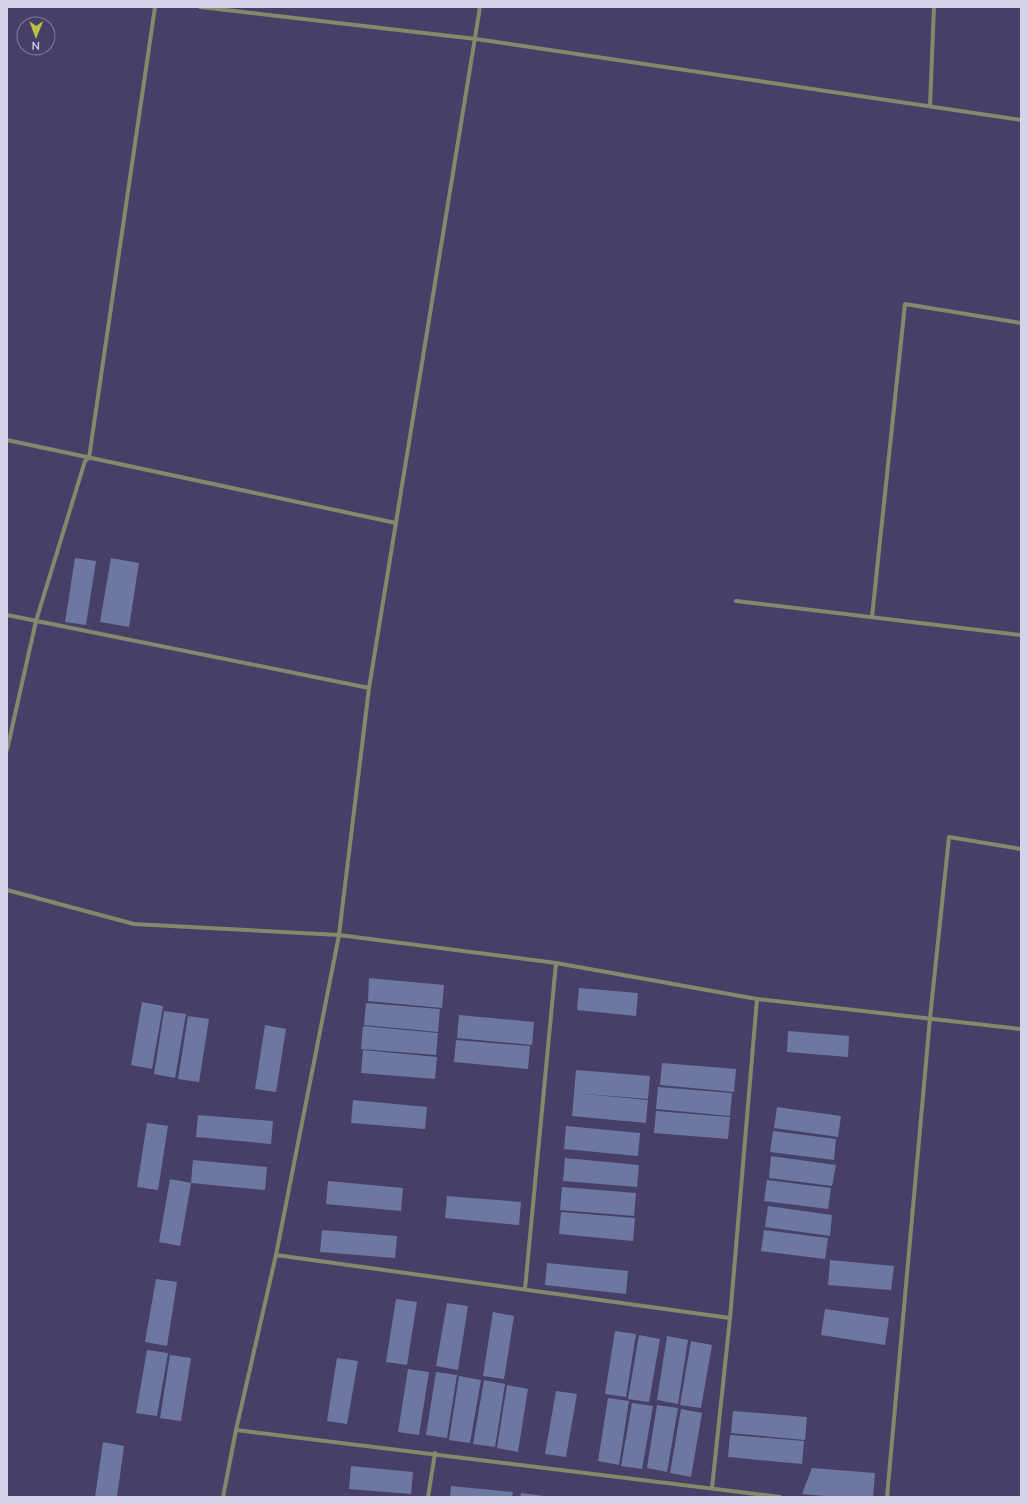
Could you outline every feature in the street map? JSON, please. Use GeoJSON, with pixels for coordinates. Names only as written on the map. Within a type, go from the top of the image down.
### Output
{"type":"FeatureCollection","features":[{"type":"Feature","properties":{"kind":"street"},"geometry":{"type":"LineString","coordinates":[[7,750],[36,621],[85,461],[89,458],[154,7]]}},
{"type":"Feature","properties":{"kind":"street"},"geometry":{"type":"LineString","coordinates":[[200,7],[476,38],[1021,120]]}},
{"type":"Feature","properties":{"kind":"street"},"geometry":{"type":"LineString","coordinates":[[223,1497],[236,1430],[276,1255],[339,935],[369,688],[480,7]]}},
{"type":"Feature","properties":{"kind":"street"},"geometry":{"type":"LineString","coordinates":[[930,106],[934,7]]}},
{"type":"Feature","properties":{"kind":"street"},"geometry":{"type":"LineString","coordinates":[[872,617],[905,304],[1021,323]]}},
{"type":"Feature","properties":{"kind":"street"},"geometry":{"type":"LineString","coordinates":[[7,440],[396,523]]}},
{"type":"Feature","properties":{"kind":"street"},"geometry":{"type":"LineString","coordinates":[[736,602],[1021,635]]}},
{"type":"Feature","properties":{"kind":"street"},"geometry":{"type":"LineString","coordinates":[[7,615],[369,688]]}},
{"type":"Feature","properties":{"kind":"street"},"geometry":{"type":"LineString","coordinates":[[887,1497],[930,1018],[949,838],[1021,849]]}},
{"type":"Feature","properties":{"kind":"street"},"geometry":{"type":"LineString","coordinates":[[7,890],[134,924],[339,935],[556,963],[757,999],[1021,1029]]}},
{"type":"Feature","properties":{"kind":"street"},"geometry":{"type":"LineString","coordinates":[[524,1289],[556,963]]}},
{"type":"Feature","properties":{"kind":"street"},"geometry":{"type":"LineString","coordinates":[[712,1488],[730,1318],[757,999]]}},
{"type":"Feature","properties":{"kind":"street"},"geometry":{"type":"LineString","coordinates":[[276,1255],[730,1318]]}},
{"type":"Feature","properties":{"kind":"street"},"geometry":{"type":"LineString","coordinates":[[236,1430],[435,1453],[780,1497]]}},
{"type":"Feature","properties":{"kind":"street"},"geometry":{"type":"LineString","coordinates":[[428,1497],[435,1453]]}},
{"type":"Feature","properties":{"kind":"building"},"geometry":{"type":"Polygon","coordinates":[[[75,558],[96,561],[86,625],[65,622],[75,558]]]}},
{"type":"Feature","properties":{"kind":"building"},"geometry":{"type":"Polygon","coordinates":[[[111,558],[139,563],[129,627],[100,622],[111,558]]]}},
{"type":"Feature","properties":{"kind":"building"},"geometry":{"type":"Polygon","coordinates":[[[369,978],[444,985],[442,1008],[368,1001],[369,978]]]}},
{"type":"Feature","properties":{"kind":"building"},"geometry":{"type":"Polygon","coordinates":[[[579,988],[638,993],[636,1016],[577,1010],[579,988]]]}},
{"type":"Feature","properties":{"kind":"building"},"geometry":{"type":"Polygon","coordinates":[[[142,1002],[163,1006],[152,1069],[131,1065],[142,1002]]]}},
{"type":"Feature","properties":{"kind":"building"},"geometry":{"type":"Polygon","coordinates":[[[366,1003],[440,1009],[438,1032],[364,1025],[366,1003]]]}},
{"type":"Feature","properties":{"kind":"building"},"geometry":{"type":"Polygon","coordinates":[[[164,1011],[186,1014],[175,1078],[154,1074],[164,1011]]]}},
{"type":"Feature","properties":{"kind":"building"},"geometry":{"type":"Polygon","coordinates":[[[459,1015],[534,1022],[532,1045],[457,1038],[459,1015]]]}},
{"type":"Feature","properties":{"kind":"building"},"geometry":{"type":"Polygon","coordinates":[[[188,1016],[209,1019],[199,1082],[178,1079],[188,1016]]]}},
{"type":"Feature","properties":{"kind":"building"},"geometry":{"type":"Polygon","coordinates":[[[265,1025],[286,1029],[276,1092],[255,1089],[265,1025]]]}},
{"type":"Feature","properties":{"kind":"building"},"geometry":{"type":"Polygon","coordinates":[[[363,1026],[438,1033],[436,1055],[361,1049],[363,1026]]]}},
{"type":"Feature","properties":{"kind":"building"},"geometry":{"type":"Polygon","coordinates":[[[788,1031],[849,1036],[848,1057],[787,1052],[788,1031]]]}},
{"type":"Feature","properties":{"kind":"building"},"geometry":{"type":"Polygon","coordinates":[[[456,1040],[530,1046],[528,1069],[454,1062],[456,1040]]]}},
{"type":"Feature","properties":{"kind":"building"},"geometry":{"type":"Polygon","coordinates":[[[363,1050],[437,1057],[435,1079],[361,1073],[363,1050]]]}},
{"type":"Feature","properties":{"kind":"building"},"geometry":{"type":"Polygon","coordinates":[[[662,1063],[736,1069],[734,1092],[660,1085],[662,1063]]]}},
{"type":"Feature","properties":{"kind":"building"},"geometry":{"type":"Polygon","coordinates":[[[576,1070],[650,1076],[648,1099],[574,1093],[576,1070]]]}},
{"type":"Feature","properties":{"kind":"building"},"geometry":{"type":"Polygon","coordinates":[[[658,1087],[732,1093],[730,1116],[656,1109],[658,1087]]]}},
{"type":"Feature","properties":{"kind":"building"},"geometry":{"type":"Polygon","coordinates":[[[574,1093],[648,1100],[646,1123],[572,1116],[574,1093]]]}},
{"type":"Feature","properties":{"kind":"building"},"geometry":{"type":"Polygon","coordinates":[[[353,1100],[427,1107],[425,1129],[351,1123],[353,1100]]]}},
{"type":"Feature","properties":{"kind":"building"},"geometry":{"type":"Polygon","coordinates":[[[777,1107],[841,1116],[838,1137],[774,1128],[777,1107]]]}},
{"type":"Feature","properties":{"kind":"building"},"geometry":{"type":"Polygon","coordinates":[[[656,1111],[730,1117],[728,1139],[654,1133],[656,1111]]]}},
{"type":"Feature","properties":{"kind":"building"},"geometry":{"type":"Polygon","coordinates":[[[198,1115],[273,1121],[271,1144],[196,1137],[198,1115]]]}},
{"type":"Feature","properties":{"kind":"building"},"geometry":{"type":"Polygon","coordinates":[[[147,1123],[168,1126],[158,1190],[137,1187],[147,1123]]]}},
{"type":"Feature","properties":{"kind":"building"},"geometry":{"type":"Polygon","coordinates":[[[566,1126],[640,1133],[638,1156],[564,1149],[566,1126]]]}},
{"type":"Feature","properties":{"kind":"building"},"geometry":{"type":"Polygon","coordinates":[[[773,1131],[836,1139],[834,1160],[770,1152],[773,1131]]]}},
{"type":"Feature","properties":{"kind":"building"},"geometry":{"type":"Polygon","coordinates":[[[771,1156],[836,1165],[832,1186],[769,1178],[771,1156]]]}},
{"type":"Feature","properties":{"kind":"building"},"geometry":{"type":"Polygon","coordinates":[[[565,1158],[639,1165],[637,1187],[563,1181],[565,1158]]]}},
{"type":"Feature","properties":{"kind":"building"},"geometry":{"type":"Polygon","coordinates":[[[193,1160],[267,1167],[265,1190],[191,1183],[193,1160]]]}},
{"type":"Feature","properties":{"kind":"building"},"geometry":{"type":"Polygon","coordinates":[[[170,1179],[191,1183],[180,1246],[159,1242],[170,1179]]]}},
{"type":"Feature","properties":{"kind":"building"},"geometry":{"type":"Polygon","coordinates":[[[767,1180],[831,1188],[828,1209],[764,1201],[767,1180]]]}},
{"type":"Feature","properties":{"kind":"building"},"geometry":{"type":"Polygon","coordinates":[[[328,1181],[403,1188],[401,1211],[326,1204],[328,1181]]]}},
{"type":"Feature","properties":{"kind":"building"},"geometry":{"type":"Polygon","coordinates":[[[562,1187],[636,1193],[634,1216],[560,1210],[562,1187]]]}},
{"type":"Feature","properties":{"kind":"building"},"geometry":{"type":"Polygon","coordinates":[[[447,1196],[521,1202],[519,1225],[445,1218],[447,1196]]]}},
{"type":"Feature","properties":{"kind":"building"},"geometry":{"type":"Polygon","coordinates":[[[768,1206],[832,1215],[830,1236],[765,1227],[768,1206]]]}},
{"type":"Feature","properties":{"kind":"building"},"geometry":{"type":"Polygon","coordinates":[[[561,1212],[635,1218],[633,1241],[559,1234],[561,1212]]]}},
{"type":"Feature","properties":{"kind":"building"},"geometry":{"type":"Polygon","coordinates":[[[322,1230],[397,1236],[395,1258],[320,1252],[322,1230]]]}},
{"type":"Feature","properties":{"kind":"building"},"geometry":{"type":"Polygon","coordinates":[[[764,1230],[828,1238],[825,1259],[761,1251],[764,1230]]]}},
{"type":"Feature","properties":{"kind":"building"},"geometry":{"type":"Polygon","coordinates":[[[830,1260],[894,1266],[891,1290],[828,1285],[830,1260]]]}},
{"type":"Feature","properties":{"kind":"building"},"geometry":{"type":"Polygon","coordinates":[[[547,1263],[628,1271],[626,1294],[545,1285],[547,1263]]]}},
{"type":"Feature","properties":{"kind":"building"},"geometry":{"type":"Polygon","coordinates":[[[156,1279],[177,1282],[167,1346],[145,1342],[156,1279]]]}},
{"type":"Feature","properties":{"kind":"building"},"geometry":{"type":"Polygon","coordinates":[[[396,1299],[417,1302],[407,1365],[386,1362],[396,1299]]]}},
{"type":"Feature","properties":{"kind":"building"},"geometry":{"type":"Polygon","coordinates":[[[447,1303],[468,1306],[458,1370],[436,1366],[447,1303]]]}},
{"type":"Feature","properties":{"kind":"building"},"geometry":{"type":"Polygon","coordinates":[[[825,1309],[889,1318],[885,1345],[821,1335],[825,1309]]]}},
{"type":"Feature","properties":{"kind":"building"},"geometry":{"type":"Polygon","coordinates":[[[493,1312],[514,1316],[504,1379],[483,1376],[493,1312]]]}},
{"type":"Feature","properties":{"kind":"building"},"geometry":{"type":"Polygon","coordinates":[[[615,1331],[636,1334],[626,1397],[605,1394],[615,1331]]]}},
{"type":"Feature","properties":{"kind":"building"},"geometry":{"type":"Polygon","coordinates":[[[639,1335],[660,1339],[649,1402],[628,1399],[639,1335]]]}},
{"type":"Feature","properties":{"kind":"building"},"geometry":{"type":"Polygon","coordinates":[[[667,1336],[688,1340],[678,1404],[657,1400],[667,1336]]]}},
{"type":"Feature","properties":{"kind":"building"},"geometry":{"type":"Polygon","coordinates":[[[691,1341],[712,1345],[701,1408],[680,1405],[691,1341]]]}},
{"type":"Feature","properties":{"kind":"building"},"geometry":{"type":"Polygon","coordinates":[[[147,1350],[168,1353],[157,1416],[136,1413],[147,1350]]]}},
{"type":"Feature","properties":{"kind":"building"},"geometry":{"type":"Polygon","coordinates":[[[170,1355],[191,1358],[181,1421],[160,1418],[170,1355]]]}},
{"type":"Feature","properties":{"kind":"building"},"geometry":{"type":"Polygon","coordinates":[[[337,1358],[358,1361],[347,1424],[327,1421],[337,1358]]]}},
{"type":"Feature","properties":{"kind":"building"},"geometry":{"type":"Polygon","coordinates":[[[408,1369],[429,1372],[419,1435],[398,1432],[408,1369]]]}},
{"type":"Feature","properties":{"kind":"building"},"geometry":{"type":"Polygon","coordinates":[[[436,1372],[457,1375],[447,1438],[426,1435],[436,1372]]]}},
{"type":"Feature","properties":{"kind":"building"},"geometry":{"type":"Polygon","coordinates":[[[459,1376],[481,1380],[470,1443],[449,1440],[459,1376]]]}},
{"type":"Feature","properties":{"kind":"building"},"geometry":{"type":"Polygon","coordinates":[[[484,1380],[505,1384],[495,1447],[473,1444],[484,1380]]]}},
{"type":"Feature","properties":{"kind":"building"},"geometry":{"type":"Polygon","coordinates":[[[507,1385],[528,1389],[518,1452],[497,1448],[507,1385]]]}},
{"type":"Feature","properties":{"kind":"building"},"geometry":{"type":"Polygon","coordinates":[[[556,1391],[577,1394],[566,1457],[545,1454],[556,1391]]]}},
{"type":"Feature","properties":{"kind":"building"},"geometry":{"type":"Polygon","coordinates":[[[608,1398],[629,1401],[619,1465],[598,1461],[608,1398]]]}},
{"type":"Feature","properties":{"kind":"building"},"geometry":{"type":"Polygon","coordinates":[[[632,1403],[653,1406],[642,1469],[621,1466],[632,1403]]]}},
{"type":"Feature","properties":{"kind":"building"},"geometry":{"type":"Polygon","coordinates":[[[657,1405],[678,1408],[667,1472],[647,1468],[657,1405]]]}},
{"type":"Feature","properties":{"kind":"building"},"geometry":{"type":"Polygon","coordinates":[[[681,1409],[702,1413],[691,1477],[670,1473],[681,1409]]]}},
{"type":"Feature","properties":{"kind":"building"},"geometry":{"type":"Polygon","coordinates":[[[733,1411],[807,1417],[805,1440],[731,1433],[733,1411]]]}},
{"type":"Feature","properties":{"kind":"building"},"geometry":{"type":"Polygon","coordinates":[[[730,1435],[804,1441],[802,1464],[728,1457],[730,1435]]]}},
{"type":"Feature","properties":{"kind":"building"},"geometry":{"type":"Polygon","coordinates":[[[103,1442],[124,1446],[117,1497],[95,1497],[103,1442]]]}},
{"type":"Feature","properties":{"kind":"building"},"geometry":{"type":"Polygon","coordinates":[[[351,1466],[413,1472],[411,1494],[349,1489],[351,1466]]]}},
{"type":"Feature","properties":{"kind":"building"},"geometry":{"type":"Polygon","coordinates":[[[812,1468],[875,1473],[873,1497],[835,1497],[802,1494],[812,1468]]]}},
{"type":"Feature","properties":{"kind":"building"},"geometry":{"type":"Polygon","coordinates":[[[451,1486],[513,1492],[512,1497],[450,1497],[451,1486]]]}},
{"type":"Feature","properties":{"kind":"building"},"geometry":{"type":"Polygon","coordinates":[[[521,1493],[544,1496],[544,1497],[520,1497],[521,1493]]]}}]}
